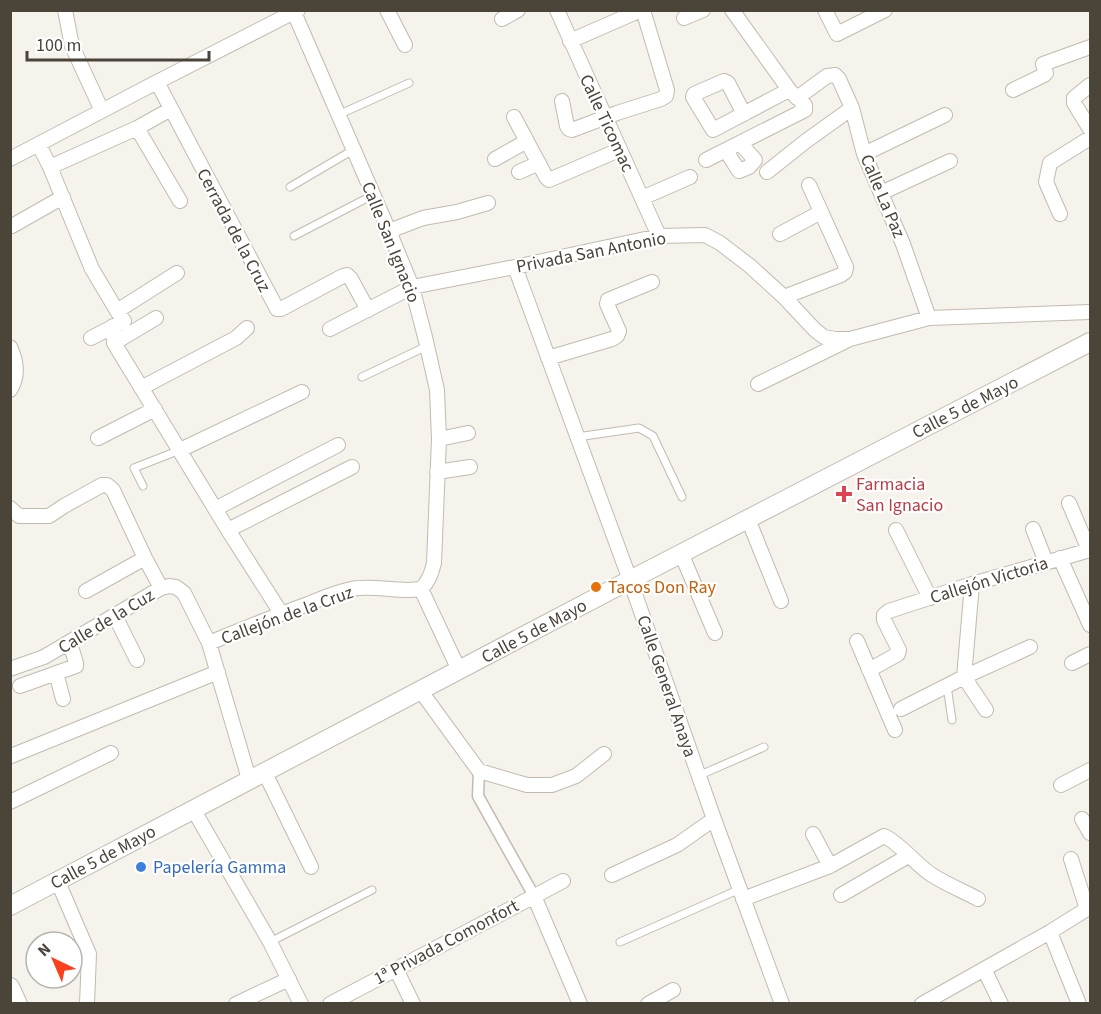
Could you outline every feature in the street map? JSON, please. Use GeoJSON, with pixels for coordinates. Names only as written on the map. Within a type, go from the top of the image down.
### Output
{"type":"FeatureCollection","features":[{"type":"Feature","properties":{"kind":"street"},"geometry":{"type":"LineString","coordinates":[[65,10],[72,46],[102,111]]}},
{"type":"Feature","properties":{"kind":"street"},"geometry":{"type":"LineString","coordinates":[[387,10],[405,45]]}},
{"type":"Feature","properties":{"kind":"street"},"geometry":{"type":"LineString","coordinates":[[502,19],[518,10]]}},
{"type":"Feature","properties":{"kind":"street","name":"Calle Ticomac"},"geometry":{"type":"LineString","coordinates":[[556,10],[659,236]]}},
{"type":"Feature","properties":{"kind":"street"},"geometry":{"type":"LineString","coordinates":[[562,101],[567,126],[572,130],[661,99],[666,96],[667,90],[642,10],[570,41]]}},
{"type":"Feature","properties":{"kind":"street"},"geometry":{"type":"LineString","coordinates":[[684,18],[703,10]]}},
{"type":"Feature","properties":{"kind":"street"},"geometry":{"type":"LineString","coordinates":[[706,160],[806,110],[805,105],[793,95],[732,10]]}},
{"type":"Feature","properties":{"kind":"street"},"geometry":{"type":"LineString","coordinates":[[825,10],[837,34],[885,10]]}},
{"type":"Feature","properties":{"kind":"street"},"geometry":{"type":"LineString","coordinates":[[10,159],[295,11]]}},
{"type":"Feature","properties":{"kind":"street","name":"Calle San Ignacio"},"geometry":{"type":"LineString","coordinates":[[295,11],[412,287],[437,390],[439,439],[434,563],[431,575],[421,589]]}},
{"type":"Feature","properties":{"kind":"street"},"geometry":{"type":"LineString","coordinates":[[1013,90],[1044,75],[1046,73],[1043,64],[1090,47]]}},
{"type":"Feature","properties":{"kind":"street","name":"Calle La Paz"},"geometry":{"type":"LineString","coordinates":[[793,95],[827,76],[835,75],[839,79],[852,108],[864,154],[903,244],[929,318]]}},
{"type":"Feature","properties":{"kind":"street"},"geometry":{"type":"LineString","coordinates":[[744,114],[728,83],[724,81],[694,94],[693,99],[713,130],[744,114],[785,92],[793,95]]}},
{"type":"Feature","properties":{"kind":"street"},"geometry":{"type":"LineString","coordinates":[[50,167],[137,128],[171,109],[157,82]]}},
{"type":"Feature","properties":{"kind":"street"},"geometry":{"type":"LineString","coordinates":[[1090,86],[1074,98],[1074,103],[1090,129]]}},
{"type":"Feature","properties":{"kind":"street"},"geometry":{"type":"LineString","coordinates":[[767,172],[852,108]]}},
{"type":"Feature","properties":{"kind":"street","name":"Cerrada de la Cruz"},"geometry":{"type":"LineString","coordinates":[[171,109],[277,309],[347,276],[351,279],[368,310]]}},
{"type":"Feature","properties":{"kind":"street"},"geometry":{"type":"LineString","coordinates":[[864,154],[945,115]]}},
{"type":"Feature","properties":{"kind":"street"},"geometry":{"type":"LineString","coordinates":[[514,117],[549,180],[620,150]]}},
{"type":"Feature","properties":{"kind":"street"},"geometry":{"type":"LineString","coordinates":[[137,128],[180,201]]}},
{"type":"Feature","properties":{"kind":"street"},"geometry":{"type":"LineString","coordinates":[[1060,214],[1046,182],[1050,162],[1090,138]]}},
{"type":"Feature","properties":{"kind":"street"},"geometry":{"type":"LineString","coordinates":[[495,159],[527,141]]}},
{"type":"Feature","properties":{"kind":"street"},"geometry":{"type":"LineString","coordinates":[[726,151],[739,171],[749,167],[755,160],[741,143]]}},
{"type":"Feature","properties":{"kind":"street"},"geometry":{"type":"LineString","coordinates":[[39,145],[92,269],[124,321],[91,338]]}},
{"type":"Feature","properties":{"kind":"street"},"geometry":{"type":"LineString","coordinates":[[881,193],[950,161]]}},
{"type":"Feature","properties":{"kind":"street"},"geometry":{"type":"LineString","coordinates":[[519,172],[539,163]]}},
{"type":"Feature","properties":{"kind":"street"},"geometry":{"type":"LineString","coordinates":[[642,198],[690,177]]}},
{"type":"Feature","properties":{"kind":"street"},"geometry":{"type":"LineString","coordinates":[[784,297],[845,272],[846,267],[809,185]]}},
{"type":"Feature","properties":{"kind":"street"},"geometry":{"type":"LineString","coordinates":[[12,226],[63,197]]}},
{"type":"Feature","properties":{"kind":"street"},"geometry":{"type":"LineString","coordinates":[[389,231],[423,218],[488,203]]}},
{"type":"Feature","properties":{"kind":"street"},"geometry":{"type":"LineString","coordinates":[[780,234],[821,212]]}},
{"type":"Feature","properties":{"kind":"street","name":"Privada San Antonio"},"geometry":{"type":"LineString","coordinates":[[330,329],[412,287],[659,236],[705,235],[720,243],[784,297],[815,330],[824,337],[835,339],[850,339],[929,318],[1090,312]]}},
{"type":"Feature","properties":{"kind":"street","name":"Calle General Anaya"},"geometry":{"type":"LineString","coordinates":[[515,267],[782,1004]]}},
{"type":"Feature","properties":{"kind":"street"},"geometry":{"type":"LineString","coordinates":[[117,311],[177,273]]}},
{"type":"Feature","properties":{"kind":"street"},"geometry":{"type":"LineString","coordinates":[[548,358],[612,339],[619,331],[607,304],[608,300],[652,282]]}},
{"type":"Feature","properties":{"kind":"street"},"geometry":{"type":"LineString","coordinates":[[114,343],[156,318]]}},
{"type":"Feature","properties":{"kind":"street"},"geometry":{"type":"LineString","coordinates":[[113,326],[114,343],[281,613]]}},
{"type":"Feature","properties":{"kind":"street"},"geometry":{"type":"LineString","coordinates":[[141,388],[236,338],[247,328]]}},
{"type":"Feature","properties":{"kind":"street"},"geometry":{"type":"LineString","coordinates":[[759,384],[850,339]]}},
{"type":"Feature","properties":{"kind":"street","name":"Calle 5 de Mayo"},"geometry":{"type":"LineString","coordinates":[[10,906],[681,553],[1090,342]]}},
{"type":"Feature","properties":{"kind":"street"},"geometry":{"type":"LineString","coordinates":[[10,390],[15,382],[17,369],[11,350]]}},
{"type":"Feature","properties":{"kind":"street"},"geometry":{"type":"LineString","coordinates":[[180,450],[302,392]]}},
{"type":"Feature","properties":{"kind":"street"},"geometry":{"type":"LineString","coordinates":[[98,438],[155,410]]}},
{"type":"Feature","properties":{"kind":"street"},"geometry":{"type":"LineString","coordinates":[[439,439],[468,433]]}},
{"type":"Feature","properties":{"kind":"street"},"geometry":{"type":"LineString","coordinates":[[215,509],[338,446]]}},
{"type":"Feature","properties":{"kind":"street"},"geometry":{"type":"LineString","coordinates":[[228,530],[352,467]]}},
{"type":"Feature","properties":{"kind":"street"},"geometry":{"type":"LineString","coordinates":[[437,472],[470,467]]}},
{"type":"Feature","properties":{"kind":"street"},"geometry":{"type":"LineString","coordinates":[[11,508],[19,516],[49,516],[102,485],[107,485],[113,490],[161,588]]}},
{"type":"Feature","properties":{"kind":"street"},"geometry":{"type":"LineString","coordinates":[[1069,503],[1090,550]]}},
{"type":"Feature","properties":{"kind":"street"},"geometry":{"type":"LineString","coordinates":[[748,519],[781,601]]}},
{"type":"Feature","properties":{"kind":"street"},"geometry":{"type":"LineString","coordinates":[[1033,529],[1046,562]]}},
{"type":"Feature","properties":{"kind":"street"},"geometry":{"type":"LineString","coordinates":[[896,530],[930,598]]}},
{"type":"Feature","properties":{"kind":"street","name":"Callejón Victoria"},"geometry":{"type":"LineString","coordinates":[[869,670],[898,654],[899,650],[884,620],[884,615],[889,611],[1090,550]]}},
{"type":"Feature","properties":{"kind":"street"},"geometry":{"type":"LineString","coordinates":[[681,553],[715,633]]}},
{"type":"Feature","properties":{"kind":"street"},"geometry":{"type":"LineString","coordinates":[[86,591],[145,558]]}},
{"type":"Feature","properties":{"kind":"street"},"geometry":{"type":"LineString","coordinates":[[1060,558],[1090,625]]}},
{"type":"Feature","properties":{"kind":"street"},"geometry":{"type":"LineString","coordinates":[[972,584],[963,677],[986,710]]}},
{"type":"Feature","properties":{"kind":"street","name":"Calle de la Cuz"},"geometry":{"type":"LineString","coordinates":[[10,669],[44,657],[161,588],[176,587],[184,593],[208,644],[257,775],[311,867]]}},
{"type":"Feature","properties":{"kind":"street","name":"Callejón de la Cruz"},"geometry":{"type":"LineString","coordinates":[[208,644],[281,613],[353,588],[411,591],[421,589]]}},
{"type":"Feature","properties":{"kind":"street"},"geometry":{"type":"LineString","coordinates":[[421,589],[459,670]]}},
{"type":"Feature","properties":{"kind":"street"},"geometry":{"type":"LineString","coordinates":[[115,616],[137,660]]}},
{"type":"Feature","properties":{"kind":"street"},"geometry":{"type":"LineString","coordinates":[[1090,639],[1090,645]]}},
{"type":"Feature","properties":{"kind":"street"},"geometry":{"type":"LineString","coordinates":[[856,641],[895,729]]}},
{"type":"Feature","properties":{"kind":"street"},"geometry":{"type":"LineString","coordinates":[[20,686],[73,668],[76,663],[70,643]]}},
{"type":"Feature","properties":{"kind":"street"},"geometry":{"type":"LineString","coordinates":[[902,709],[963,677],[1030,647]]}},
{"type":"Feature","properties":{"kind":"street"},"geometry":{"type":"LineString","coordinates":[[1072,663],[1090,654]]}},
{"type":"Feature","properties":{"kind":"street"},"geometry":{"type":"LineString","coordinates":[[11,756],[218,672]]}},
{"type":"Feature","properties":{"kind":"street"},"geometry":{"type":"LineString","coordinates":[[56,673],[63,699]]}},
{"type":"Feature","properties":{"kind":"street"},"geometry":{"type":"LineString","coordinates":[[420,690],[479,771],[527,785],[552,785],[576,776],[604,754]]}},
{"type":"Feature","properties":{"kind":"street"},"geometry":{"type":"LineString","coordinates":[[10,802],[111,753]]}},
{"type":"Feature","properties":{"kind":"street"},"geometry":{"type":"LineString","coordinates":[[1061,785],[1090,770]]}},
{"type":"Feature","properties":{"kind":"street"},"geometry":{"type":"LineString","coordinates":[[479,771],[478,796],[534,896],[580,1004]]}},
{"type":"Feature","properties":{"kind":"street"},"geometry":{"type":"LineString","coordinates":[[193,809],[270,942],[302,1004]]}},
{"type":"Feature","properties":{"kind":"street"},"geometry":{"type":"LineString","coordinates":[[612,875],[677,845],[714,819]]}},
{"type":"Feature","properties":{"kind":"street"},"geometry":{"type":"LineString","coordinates":[[1082,819],[1090,833]]}},
{"type":"Feature","properties":{"kind":"street"},"geometry":{"type":"LineString","coordinates":[[813,834],[830,866]]}},
{"type":"Feature","properties":{"kind":"street"},"geometry":{"type":"LineString","coordinates":[[741,894],[830,866],[884,836],[892,840],[932,875],[978,899]]}},
{"type":"Feature","properties":{"kind":"street"},"geometry":{"type":"LineString","coordinates":[[841,895],[908,856]]}},
{"type":"Feature","properties":{"kind":"street"},"geometry":{"type":"LineString","coordinates":[[922,1004],[1089,908],[1071,859]]}},
{"type":"Feature","properties":{"kind":"street","name":"1ª Privada Comonfort"},"geometry":{"type":"LineString","coordinates":[[330,1004],[563,881]]}},
{"type":"Feature","properties":{"kind":"street"},"geometry":{"type":"LineString","coordinates":[[58,882],[89,954],[87,1004]]}},
{"type":"Feature","properties":{"kind":"street"},"geometry":{"type":"LineString","coordinates":[[1050,932],[1082,999]]}},
{"type":"Feature","properties":{"kind":"street"},"geometry":{"type":"LineString","coordinates":[[396,969],[413,1004]]}},
{"type":"Feature","properties":{"kind":"street"},"geometry":{"type":"LineString","coordinates":[[984,969],[1000,1004]]}},
{"type":"Feature","properties":{"kind":"street"},"geometry":{"type":"LineString","coordinates":[[236,1004],[289,979]]}},
{"type":"Feature","properties":{"kind":"street"},"geometry":{"type":"LineString","coordinates":[[10,987],[18,1004]]}},
{"type":"Feature","properties":{"kind":"street"},"geometry":{"type":"LineString","coordinates":[[648,1004],[673,990]]}},
{"type":"Feature","properties":{"kind":"lane"},"geometry":{"type":"LineString","coordinates":[[338,115],[409,83]]}},
{"type":"Feature","properties":{"kind":"lane"},"geometry":{"type":"LineString","coordinates":[[290,187],[353,150]]}},
{"type":"Feature","properties":{"kind":"lane"},"geometry":{"type":"LineString","coordinates":[[294,236],[373,195]]}},
{"type":"Feature","properties":{"kind":"lane"},"geometry":{"type":"LineString","coordinates":[[362,377],[427,346]]}},
{"type":"Feature","properties":{"kind":"lane"},"geometry":{"type":"LineString","coordinates":[[577,437],[639,428],[653,436],[682,497]]}},
{"type":"Feature","properties":{"kind":"lane"},"geometry":{"type":"LineString","coordinates":[[144,486],[134,468],[180,450]]}},
{"type":"Feature","properties":{"kind":"lane"},"geometry":{"type":"LineString","coordinates":[[946,686],[952,720]]}},
{"type":"Feature","properties":{"kind":"lane"},"geometry":{"type":"LineString","coordinates":[[698,776],[764,747]]}},
{"type":"Feature","properties":{"kind":"lane"},"geometry":{"type":"LineString","coordinates":[[270,942],[372,890]]}},
{"type":"Feature","properties":{"kind":"lane"},"geometry":{"type":"LineString","coordinates":[[620,942],[741,894]]}},
{"type":"Feature","properties":{"kind":"place","name":"Farmacia San Ignacio"},"geometry":{"type":"Point","coordinates":[844,494]}},
{"type":"Feature","properties":{"kind":"place","name":"Tacos Don Ray"},"geometry":{"type":"Point","coordinates":[596,587]}},
{"type":"Feature","properties":{"kind":"place","name":"Papelería Gamma"},"geometry":{"type":"Point","coordinates":[141,867]}}]}
